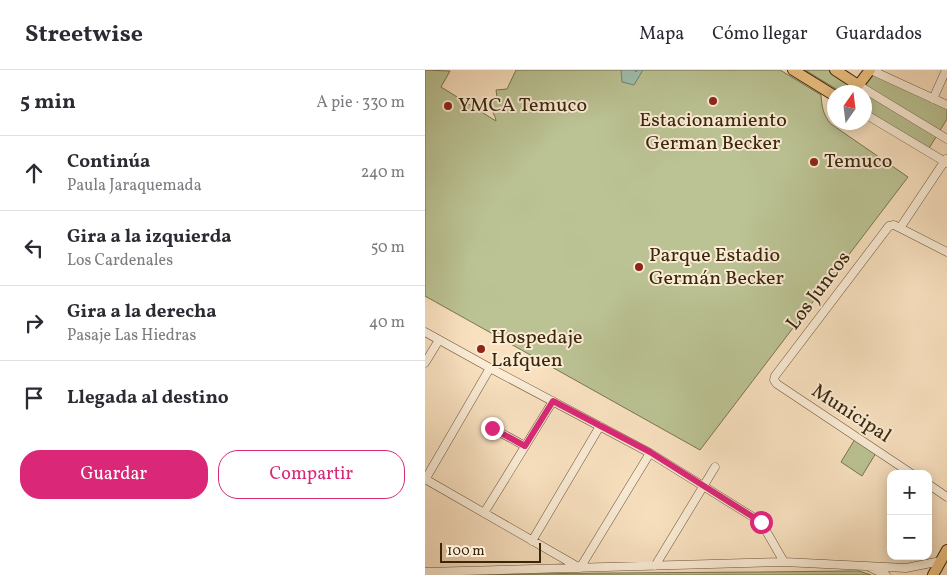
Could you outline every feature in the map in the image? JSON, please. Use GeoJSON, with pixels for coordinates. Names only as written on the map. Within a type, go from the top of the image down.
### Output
{"type":"FeatureCollection","features":[{"type":"Feature","properties":{"kind":"main road"},"geometry":{"type":"LineString","coordinates":[[793,70],[827,91]]}},
{"type":"Feature","properties":{"kind":"main road"},"geometry":{"type":"LineString","coordinates":[[835,70],[852,85]]}},
{"type":"Feature","properties":{"kind":"main road"},"geometry":{"type":"LineString","coordinates":[[859,85],[870,70]]}},
{"type":"Feature","properties":{"kind":"main road"},"geometry":{"type":"LineString","coordinates":[[933,575],[947,550]]}},
{"type":"Feature","properties":{"kind":"street"},"geometry":{"type":"LineString","coordinates":[[870,70],[947,105]]}},
{"type":"Feature","properties":{"kind":"street"},"geometry":{"type":"LineString","coordinates":[[933,99],[946,70]]}},
{"type":"Feature","properties":{"kind":"street"},"geometry":{"type":"LineString","coordinates":[[872,98],[947,139]]}},
{"type":"Feature","properties":{"kind":"street"},"geometry":{"type":"LineString","coordinates":[[872,118],[946,161]]}},
{"type":"Feature","properties":{"kind":"street","name":"Los Juncos"},"geometry":{"type":"LineString","coordinates":[[774,380],[775,376],[889,226],[897,226],[946,161]]}},
{"type":"Feature","properties":{"kind":"street"},"geometry":{"type":"LineString","coordinates":[[897,226],[947,252]]}},
{"type":"Feature","properties":{"kind":"street"},"geometry":{"type":"LineString","coordinates":[[425,332],[650,452],[761,522],[784,562]]}},
{"type":"Feature","properties":{"kind":"street"},"geometry":{"type":"LineString","coordinates":[[425,363],[439,340]]}},
{"type":"Feature","properties":{"kind":"street"},"geometry":{"type":"LineString","coordinates":[[490,368],[425,479],[580,568]]}},
{"type":"Feature","properties":{"kind":"street","name":"Municipal"},"geometry":{"type":"LineString","coordinates":[[774,380],[777,384],[906,470]]}},
{"type":"Feature","properties":{"kind":"street"},"geometry":{"type":"LineString","coordinates":[[484,513],[553,401]]}},
{"type":"Feature","properties":{"kind":"street"},"geometry":{"type":"LineString","coordinates":[[532,541],[600,426]]}},
{"type":"Feature","properties":{"kind":"street"},"geometry":{"type":"LineString","coordinates":[[492,428],[525,446]]}},
{"type":"Feature","properties":{"kind":"street"},"geometry":{"type":"LineString","coordinates":[[580,568],[650,452]]}},
{"type":"Feature","properties":{"kind":"street"},"geometry":{"type":"LineString","coordinates":[[655,566],[715,467]]}},
{"type":"Feature","properties":{"kind":"street"},"geometry":{"type":"LineString","coordinates":[[932,487],[947,497]]}},
{"type":"Feature","properties":{"kind":"street"},"geometry":{"type":"LineString","coordinates":[[425,572],[784,562],[906,568],[941,562]]}},
{"type":"Feature","properties":{"kind":"street"},"geometry":{"type":"LineString","coordinates":[[865,565],[886,575]]}},
{"type":"Feature","properties":{"kind":"green space","name":"Parque Estadio Germán Becker"},"geometry":{"type":"Polygon","coordinates":[[[425,70],[450,71],[441,87],[496,121],[491,106],[497,97],[496,90],[507,89],[516,70],[780,70],[821,95],[823,111],[827,118],[827,130],[840,130],[908,177],[700,450],[425,296],[425,70]]]}},
{"type":"Feature","properties":{"kind":"green space"},"geometry":{"type":"Polygon","coordinates":[[[805,70],[833,70],[854,83],[853,85],[830,85],[805,70]]]}},
{"type":"Feature","properties":{"kind":"green space"},"geometry":{"type":"Polygon","coordinates":[[[871,72],[947,106],[947,119],[928,150],[872,116],[872,85],[861,85],[871,72]]]}},
{"type":"Feature","properties":{"kind":"green space"},"geometry":{"type":"Polygon","coordinates":[[[855,439],[876,453],[862,476],[841,462],[855,439]]]}},
{"type":"Feature","properties":{"kind":"green space"},"geometry":{"type":"Polygon","coordinates":[[[859,571],[871,575],[477,575],[571,573],[859,571]]]}},
{"type":"Feature","properties":{"kind":"shaded area"},"geometry":{"type":"Polygon","coordinates":[[[621,70],[634,70],[636,72],[637,70],[643,70],[634,85],[622,82],[621,70]]]}},
{"type":"Feature","properties":{"kind":"place","name":"Estacionamiento German Becker"},"geometry":{"type":"Point","coordinates":[713,101]}},
{"type":"Feature","properties":{"kind":"place","name":"YMCA Temuco"},"geometry":{"type":"Point","coordinates":[448,106]}},
{"type":"Feature","properties":{"kind":"place","name":"Temuco"},"geometry":{"type":"Point","coordinates":[814,162]}},
{"type":"Feature","properties":{"kind":"place","name":"Parque Estadio Germán Becker"},"geometry":{"type":"Point","coordinates":[639,267]}},
{"type":"Feature","properties":{"kind":"place","name":"Hospedaje Lafquen"},"geometry":{"type":"Point","coordinates":[481,349]}},
{"type":"Feature","properties":{"kind":"route"},"geometry":{"type":"LineString","coordinates":[[492,428],[525,446],[553,401],[650,452],[761,522]]}}]}
